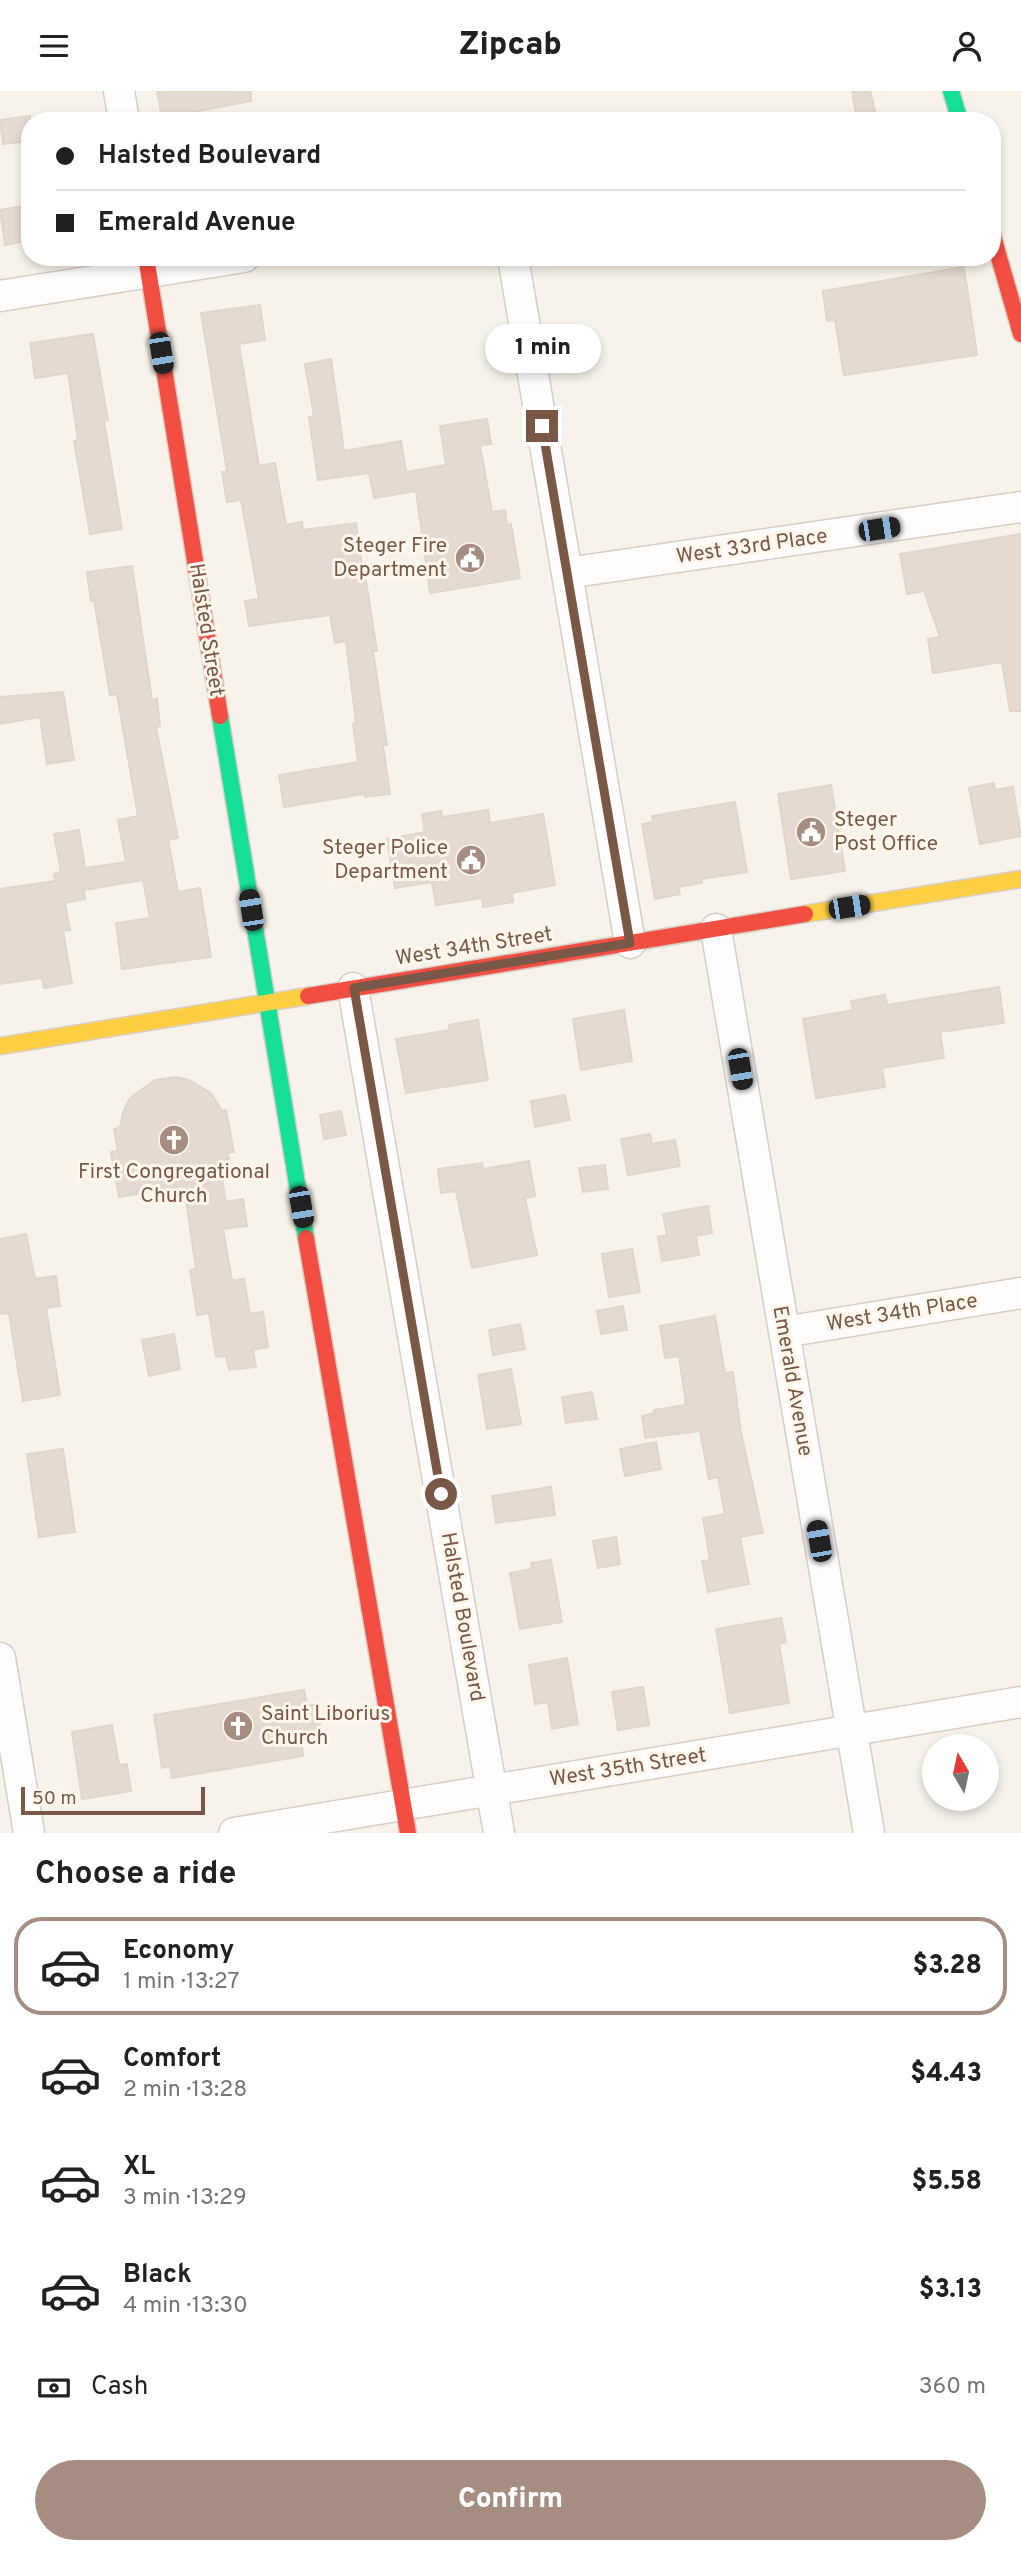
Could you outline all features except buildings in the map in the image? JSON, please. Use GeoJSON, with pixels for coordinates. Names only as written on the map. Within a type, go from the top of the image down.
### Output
{"type":"FeatureCollection","features":[{"type":"Feature","properties":{"kind":"street"},"geometry":{"type":"LineString","coordinates":[[119,91],[122,112]]}},
{"type":"Feature","properties":{"kind":"street"},"geometry":{"type":"LineString","coordinates":[[951,91],[957,112]]}},
{"type":"Feature","properties":{"kind":"street"},"geometry":{"type":"LineString","coordinates":[[1001,264],[1021,334]]}},
{"type":"Feature","properties":{"kind":"street"},"geometry":{"type":"LineString","coordinates":[[0,296],[142,266]]}},
{"type":"Feature","properties":{"kind":"street","name":"Halsted Street"},"geometry":{"type":"LineString","coordinates":[[147,266],[266,1002]]}},
{"type":"Feature","properties":{"kind":"street"},"geometry":{"type":"LineString","coordinates":[[515,266],[630,943]]}},
{"type":"Feature","properties":{"kind":"street","name":"West 33rd Place"},"geometry":{"type":"LineString","coordinates":[[567,573],[1021,507]]}},
{"type":"Feature","properties":{"kind":"street","name":"West 34th Street"},"geometry":{"type":"LineString","coordinates":[[0,1046],[1021,879]]}},
{"type":"Feature","properties":{"kind":"street","name":"Emerald Avenue"},"geometry":{"type":"LineString","coordinates":[[716,929],[869,1833]]}},
{"type":"Feature","properties":{"kind":"street","name":"Halsted Boulevard"},"geometry":{"type":"LineString","coordinates":[[354,988],[499,1833]]}},
{"type":"Feature","properties":{"kind":"street"},"geometry":{"type":"LineString","coordinates":[[266,1002],[406,1819]]}},
{"type":"Feature","properties":{"kind":"street","name":"West 34th Place"},"geometry":{"type":"LineString","coordinates":[[784,1332],[1021,1293]]}},
{"type":"Feature","properties":{"kind":"street"},"geometry":{"type":"LineString","coordinates":[[0,1658],[29,1833]]}},
{"type":"Feature","properties":{"kind":"street","name":"West 35th Street"},"geometry":{"type":"LineString","coordinates":[[234,1833],[406,1819],[492,1790],[1021,1702]]}},
{"type":"Feature","properties":{"kind":"traffic: fast"},"geometry":{"type":"LineString","coordinates":[[951,91],[957,112]]}},
{"type":"Feature","properties":{"kind":"traffic: fast"},"geometry":{"type":"LineString","coordinates":[[220,716],[306,1238]]}},
{"type":"Feature","properties":{"kind":"traffic: slow"},"geometry":{"type":"LineString","coordinates":[[805,914],[1021,879]]}},
{"type":"Feature","properties":{"kind":"traffic: slow"},"geometry":{"type":"LineString","coordinates":[[0,1046],[308,996]]}},
{"type":"Feature","properties":{"kind":"traffic: jam"},"geometry":{"type":"LineString","coordinates":[[1001,264],[1021,334]]}},
{"type":"Feature","properties":{"kind":"traffic: jam"},"geometry":{"type":"LineString","coordinates":[[147,266],[220,716]]}},
{"type":"Feature","properties":{"kind":"traffic: jam"},"geometry":{"type":"LineString","coordinates":[[308,996],[805,914]]}},
{"type":"Feature","properties":{"kind":"traffic: jam"},"geometry":{"type":"LineString","coordinates":[[306,1238],[408,1833]]}},
{"type":"Feature","properties":{"kind":"place","name":"Steger Fire Department"},"geometry":{"type":"Point","coordinates":[470,558]}},
{"type":"Feature","properties":{"kind":"place","name":"Steger Post Office"},"geometry":{"type":"Point","coordinates":[811,832]}},
{"type":"Feature","properties":{"kind":"place","name":"Steger Police Department"},"geometry":{"type":"Point","coordinates":[471,860]}},
{"type":"Feature","properties":{"kind":"place","name":"First Congregational Church"},"geometry":{"type":"Point","coordinates":[174,1140]}},
{"type":"Feature","properties":{"kind":"place","name":"Saint Liborius Church"},"geometry":{"type":"Point","coordinates":[238,1726]}},
{"type":"Feature","properties":{"kind":"route"},"geometry":{"type":"LineString","coordinates":[[441,1494],[354,988],[630,943],[542,426]]}}]}
